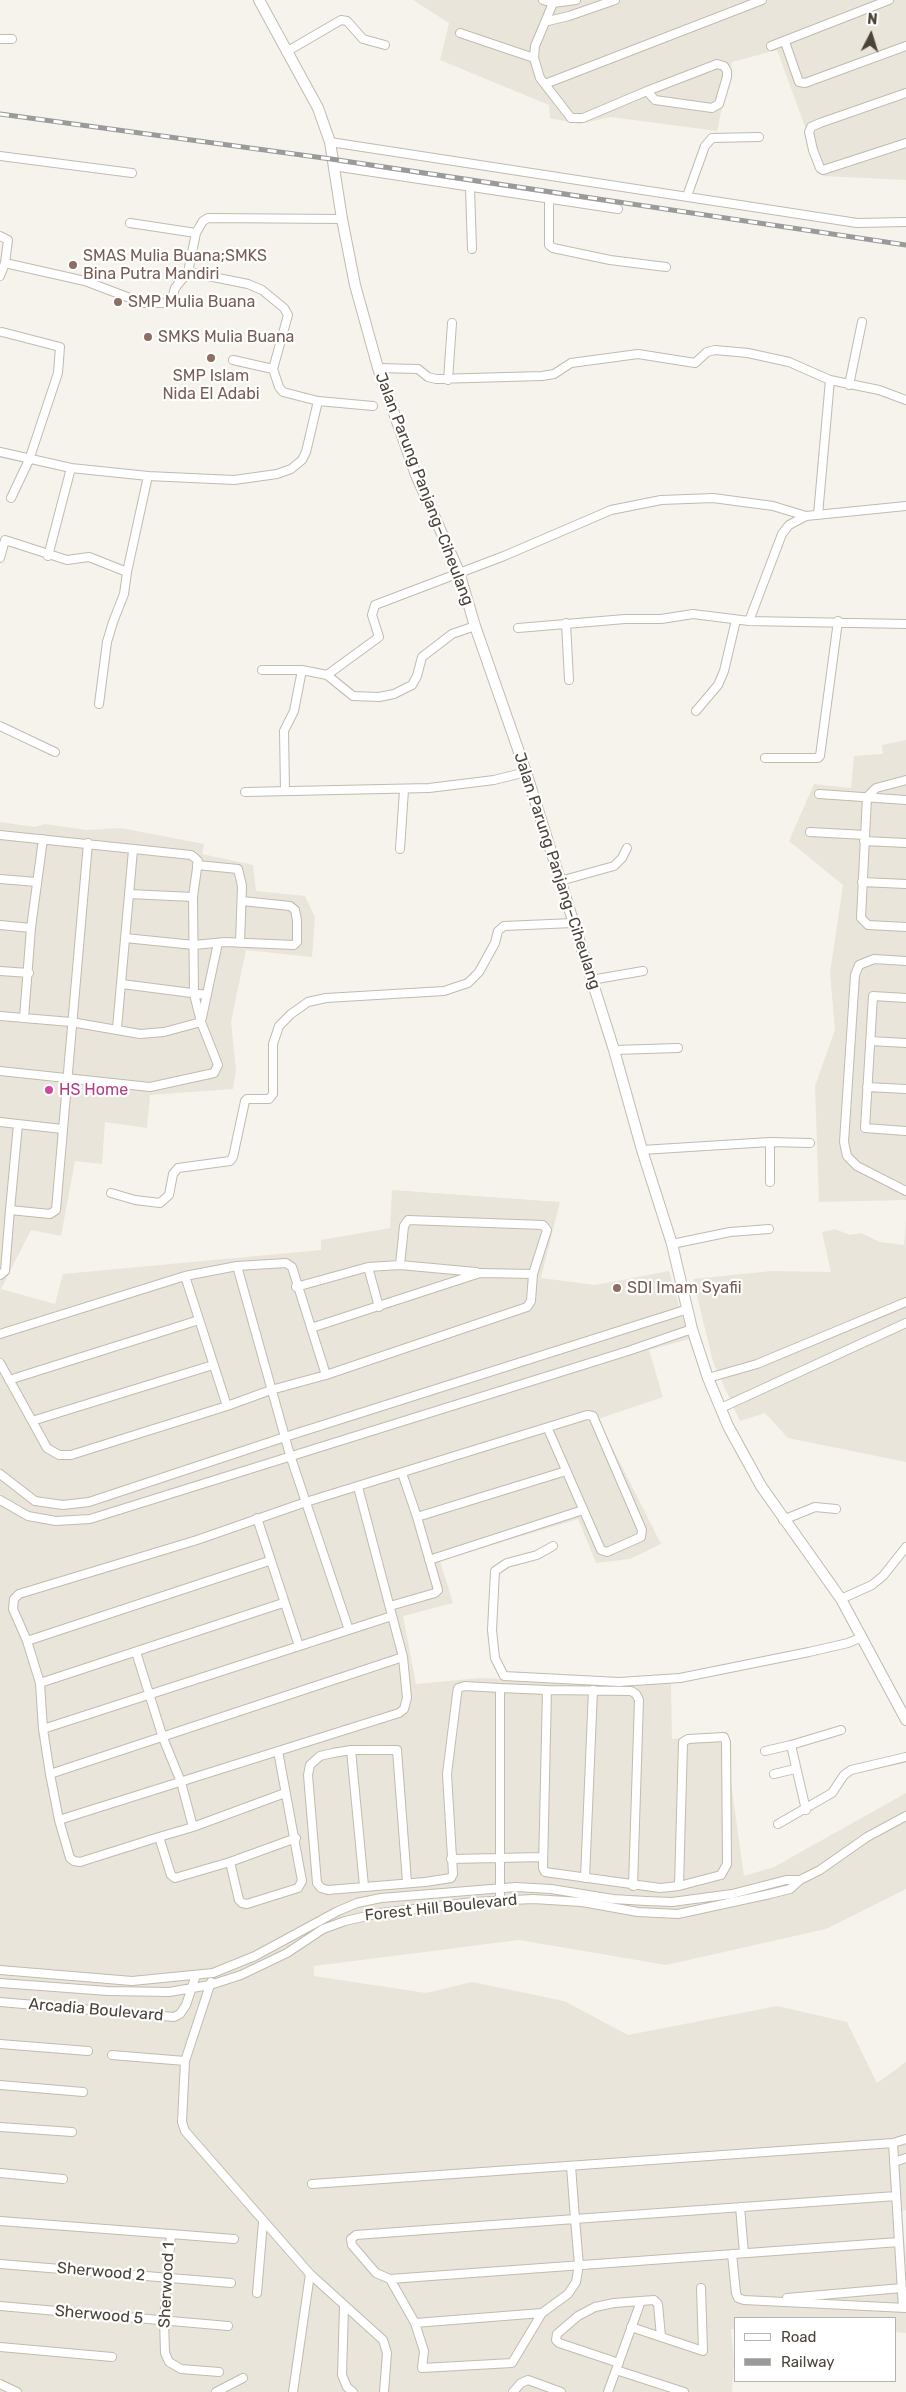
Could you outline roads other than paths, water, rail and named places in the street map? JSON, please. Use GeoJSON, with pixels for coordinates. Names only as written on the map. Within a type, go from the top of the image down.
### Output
{"type":"FeatureCollection","features":[{"type":"Feature","properties":{"kind":"street"},"geometry":{"type":"LineString","coordinates":[[543,0],[553,4],[576,0]]}},
{"type":"Feature","properties":{"kind":"street"},"geometry":{"type":"LineString","coordinates":[[548,20],[593,9],[615,0]]}},
{"type":"Feature","properties":{"kind":"street"},"geometry":{"type":"LineString","coordinates":[[545,84],[762,0]]}},
{"type":"Feature","properties":{"kind":"street"},"geometry":{"type":"LineString","coordinates":[[771,46],[889,0]]}},
{"type":"Feature","properties":{"kind":"street","name":"Jalan Parung Panjang–Ciheulang"},"geometry":{"type":"LineString","coordinates":[[261,1],[286,52],[318,108],[330,142],[355,285],[378,368],[416,475],[459,572],[475,626],[526,772],[614,1050],[642,1150],[672,1244],[692,1329],[708,1378],[728,1426],[761,1486],[782,1520],[841,1599],[903,1708],[906,1720]]}},
{"type":"Feature","properties":{"kind":"street"},"geometry":{"type":"LineString","coordinates":[[553,4],[548,20],[535,46],[534,58],[537,73],[571,118],[577,119],[647,91],[717,64],[724,66],[727,71],[727,77],[718,104],[712,108],[655,100],[647,91]]}},
{"type":"Feature","properties":{"kind":"street"},"geometry":{"type":"LineString","coordinates":[[286,52],[342,20],[347,22],[363,39],[385,45]]}},
{"type":"Feature","properties":{"kind":"street"},"geometry":{"type":"LineString","coordinates":[[460,33],[534,58]]}},
{"type":"Feature","properties":{"kind":"street"},"geometry":{"type":"LineString","coordinates":[[0,40],[12,39]]}},
{"type":"Feature","properties":{"kind":"street"},"geometry":{"type":"LineString","coordinates":[[785,42],[799,82],[805,83],[906,46]]}},
{"type":"Feature","properties":{"kind":"street"},"geometry":{"type":"LineString","coordinates":[[906,93],[820,123],[811,127],[809,132],[812,150],[820,168],[823,170],[906,144]]}},
{"type":"Feature","properties":{"kind":"street"},"geometry":{"type":"LineString","coordinates":[[686,196],[705,146],[712,138],[759,137]]}},
{"type":"Feature","properties":{"kind":"street"},"geometry":{"type":"LineString","coordinates":[[330,142],[857,223],[906,222]]}},
{"type":"Feature","properties":{"kind":"street"},"geometry":{"type":"LineString","coordinates":[[0,156],[132,173]]}},
{"type":"Feature","properties":{"kind":"street"},"geometry":{"type":"LineString","coordinates":[[333,166],[618,210]]}},
{"type":"Feature","properties":{"kind":"street"},"geometry":{"type":"LineString","coordinates":[[470,188],[472,249]]}},
{"type":"Feature","properties":{"kind":"street"},"geometry":{"type":"LineString","coordinates":[[549,200],[549,245],[553,248],[610,260],[666,267]]}},
{"type":"Feature","properties":{"kind":"street"},"geometry":{"type":"LineString","coordinates":[[5,263],[85,281],[143,302],[165,303],[172,299],[174,288],[188,272],[196,233],[203,221],[208,218],[342,219]]}},
{"type":"Feature","properties":{"kind":"street"},"geometry":{"type":"LineString","coordinates":[[130,223],[196,233]]}},
{"type":"Feature","properties":{"kind":"street"},"geometry":{"type":"LineString","coordinates":[[0,236],[8,240],[5,263],[0,276]]}},
{"type":"Feature","properties":{"kind":"street"},"geometry":{"type":"LineString","coordinates":[[188,272],[248,284],[262,290],[284,308],[288,315],[273,369],[279,387],[283,392],[318,401],[373,406]]}},
{"type":"Feature","properties":{"kind":"street"},"geometry":{"type":"LineString","coordinates":[[849,385],[862,322]]}},
{"type":"Feature","properties":{"kind":"street"},"geometry":{"type":"LineString","coordinates":[[448,380],[452,323]]}},
{"type":"Feature","properties":{"kind":"street"},"geometry":{"type":"LineString","coordinates":[[1,334],[60,347],[58,373],[29,460],[11,498]]}},
{"type":"Feature","properties":{"kind":"street"},"geometry":{"type":"LineString","coordinates":[[378,368],[418,369],[432,378],[448,380],[548,376],[570,363],[638,354],[695,363],[707,352],[715,350],[748,353],[788,362],[830,380],[879,390],[906,400]]}},
{"type":"Feature","properties":{"kind":"street"},"geometry":{"type":"LineString","coordinates":[[233,360],[273,369]]}},
{"type":"Feature","properties":{"kind":"street"},"geometry":{"type":"LineString","coordinates":[[818,515],[830,380]]}},
{"type":"Feature","properties":{"kind":"street"},"geometry":{"type":"LineString","coordinates":[[0,452],[71,468],[148,476],[243,479],[277,474],[291,469],[302,460],[306,452],[318,401]]}},
{"type":"Feature","properties":{"kind":"street"},"geometry":{"type":"LineString","coordinates":[[48,556],[71,468]]}},
{"type":"Feature","properties":{"kind":"street"},"geometry":{"type":"LineString","coordinates":[[99,704],[108,642],[113,622],[124,594],[148,476]]}},
{"type":"Feature","properties":{"kind":"street"},"geometry":{"type":"LineString","coordinates":[[327,675],[378,637],[372,615],[375,604],[504,556],[611,510],[661,500],[734,499],[788,509],[806,516]]}},
{"type":"Feature","properties":{"kind":"street"},"geometry":{"type":"LineString","coordinates":[[749,621],[782,534],[789,525],[806,516],[906,506]]}},
{"type":"Feature","properties":{"kind":"street"},"geometry":{"type":"LineString","coordinates":[[0,558],[3,538],[48,556],[71,561],[89,557],[127,572]]}},
{"type":"Feature","properties":{"kind":"street"},"geometry":{"type":"LineString","coordinates":[[518,628],[624,619],[656,619],[693,614],[749,621],[906,624]]}},
{"type":"Feature","properties":{"kind":"street"},"geometry":{"type":"LineString","coordinates":[[696,711],[718,685],[724,671],[736,620]]}},
{"type":"Feature","properties":{"kind":"street"},"geometry":{"type":"LineString","coordinates":[[765,758],[818,758],[820,756],[838,622]]}},
{"type":"Feature","properties":{"kind":"street"},"geometry":{"type":"LineString","coordinates":[[566,623],[569,680]]}},
{"type":"Feature","properties":{"kind":"street"},"geometry":{"type":"LineString","coordinates":[[262,670],[302,670],[327,675],[353,696],[379,698],[394,694],[412,685],[417,676],[422,657],[452,634],[475,626]]}},
{"type":"Feature","properties":{"kind":"street"},"geometry":{"type":"LineString","coordinates":[[285,790],[284,731],[294,711],[302,670]]}},
{"type":"Feature","properties":{"kind":"street"},"geometry":{"type":"LineString","coordinates":[[0,726],[55,752]]}},
{"type":"Feature","properties":{"kind":"street"},"geometry":{"type":"LineString","coordinates":[[245,792],[404,790],[494,780],[526,772]]}},
{"type":"Feature","properties":{"kind":"street"},"geometry":{"type":"LineString","coordinates":[[906,780],[876,788],[867,797],[861,918],[868,925],[906,927]]}},
{"type":"Feature","properties":{"kind":"street"},"geometry":{"type":"LineString","coordinates":[[400,849],[404,790]]}},
{"type":"Feature","properties":{"kind":"street"},"geometry":{"type":"LineString","coordinates":[[819,794],[906,800]]}},
{"type":"Feature","properties":{"kind":"street"},"geometry":{"type":"LineString","coordinates":[[810,832],[906,843]]}},
{"type":"Feature","properties":{"kind":"street"},"geometry":{"type":"LineString","coordinates":[[0,835],[191,855],[195,858],[197,865],[193,897],[194,994],[201,1022],[218,1064],[214,1073],[150,1087],[126,1086],[68,1077],[0,1071]]}},
{"type":"Feature","properties":{"kind":"street"},"geometry":{"type":"LineString","coordinates":[[24,1018],[31,928],[43,839]]}},
{"type":"Feature","properties":{"kind":"street"},"geometry":{"type":"LineString","coordinates":[[10,1210],[50,1214],[56,1210],[88,843]]}},
{"type":"Feature","properties":{"kind":"street"},"geometry":{"type":"LineString","coordinates":[[560,881],[614,866],[622,858],[627,848]]}},
{"type":"Feature","properties":{"kind":"street"},"geometry":{"type":"LineString","coordinates":[[117,1028],[133,850]]}},
{"type":"Feature","properties":{"kind":"street"},"geometry":{"type":"LineString","coordinates":[[197,865],[233,867],[238,869],[242,886],[240,942]]}},
{"type":"Feature","properties":{"kind":"street"},"geometry":{"type":"LineString","coordinates":[[0,879],[37,882]]}},
{"type":"Feature","properties":{"kind":"street"},"geometry":{"type":"LineString","coordinates":[[862,882],[906,884]]}},
{"type":"Feature","properties":{"kind":"street"},"geometry":{"type":"LineString","coordinates":[[128,894],[193,897]]}},
{"type":"Feature","properties":{"kind":"street"},"geometry":{"type":"LineString","coordinates":[[125,938],[194,945],[240,942],[294,945],[298,938],[295,910],[290,906],[242,900]]}},
{"type":"Feature","properties":{"kind":"street"},"geometry":{"type":"LineString","coordinates":[[111,1193],[135,1200],[160,1202],[169,1195],[173,1174],[178,1168],[230,1161],[233,1157],[245,1101],[247,1099],[268,1099],[273,1094],[273,1044],[280,1026],[291,1014],[308,1002],[326,998],[444,991],[468,983],[474,978],[495,943],[498,931],[504,926],[573,923]]}},
{"type":"Feature","properties":{"kind":"street"},"geometry":{"type":"LineString","coordinates":[[0,925],[31,928]]}},
{"type":"Feature","properties":{"kind":"street"},"geometry":{"type":"LineString","coordinates":[[201,1022],[218,943]]}},
{"type":"Feature","properties":{"kind":"street"},"geometry":{"type":"LineString","coordinates":[[906,961],[874,959],[859,965],[855,975],[844,1142],[847,1156],[857,1166],[906,1192]]}},
{"type":"Feature","properties":{"kind":"street"},"geometry":{"type":"LineString","coordinates":[[0,970],[29,973]]}},
{"type":"Feature","properties":{"kind":"street"},"geometry":{"type":"LineString","coordinates":[[591,980],[643,971]]}},
{"type":"Feature","properties":{"kind":"street"},"geometry":{"type":"LineString","coordinates":[[122,984],[207,995]]}},
{"type":"Feature","properties":{"kind":"street"},"geometry":{"type":"LineString","coordinates":[[906,998],[873,996],[865,1128],[906,1131]]}},
{"type":"Feature","properties":{"kind":"street"},"geometry":{"type":"LineString","coordinates":[[0,1016],[71,1022],[117,1028],[140,1034],[152,1034],[201,1022]]}},
{"type":"Feature","properties":{"kind":"street"},"geometry":{"type":"LineString","coordinates":[[870,1041],[906,1043]]}},
{"type":"Feature","properties":{"kind":"street"},"geometry":{"type":"LineString","coordinates":[[614,1050],[678,1048]]}},
{"type":"Feature","properties":{"kind":"street"},"geometry":{"type":"LineString","coordinates":[[867,1086],[906,1089]]}},
{"type":"Feature","properties":{"kind":"street"},"geometry":{"type":"LineString","coordinates":[[0,1122],[62,1128]]}},
{"type":"Feature","properties":{"kind":"street"},"geometry":{"type":"LineString","coordinates":[[0,1276],[4,1271],[18,1124]]}},
{"type":"Feature","properties":{"kind":"street"},"geometry":{"type":"LineString","coordinates":[[642,1150],[770,1142],[810,1143]]}},
{"type":"Feature","properties":{"kind":"street"},"geometry":{"type":"LineString","coordinates":[[770,1142],[770,1182]]}},
{"type":"Feature","properties":{"kind":"street"},"geometry":{"type":"LineString","coordinates":[[0,1363],[46,1448],[59,1455],[71,1455],[227,1406],[271,1390],[326,1375],[527,1307],[531,1302],[533,1274],[547,1230],[543,1225],[408,1220],[404,1226],[400,1265]]}},
{"type":"Feature","properties":{"kind":"street"},"geometry":{"type":"LineString","coordinates":[[672,1244],[730,1232],[769,1228]]}},
{"type":"Feature","properties":{"kind":"street"},"geometry":{"type":"LineString","coordinates":[[0,1334],[185,1276],[237,1266],[289,1264],[292,1267],[296,1287],[326,1375]]}},
{"type":"Feature","properties":{"kind":"street"},"geometry":{"type":"LineString","coordinates":[[296,1287],[368,1266],[400,1265],[480,1273],[533,1274]]}},
{"type":"Feature","properties":{"kind":"street"},"geometry":{"type":"LineString","coordinates":[[237,1266],[290,1455],[349,1630]]}},
{"type":"Feature","properties":{"kind":"street"},"geometry":{"type":"LineString","coordinates":[[368,1266],[379,1307]]}},
{"type":"Feature","properties":{"kind":"street"},"geometry":{"type":"LineString","coordinates":[[311,1328],[480,1273]]}},
{"type":"Feature","properties":{"kind":"street"},"geometry":{"type":"LineString","coordinates":[[185,1276],[227,1406]]}},
{"type":"Feature","properties":{"kind":"street"},"geometry":{"type":"LineString","coordinates":[[708,1378],[757,1364],[906,1302]]}},
{"type":"Feature","properties":{"kind":"street"},"geometry":{"type":"LineString","coordinates":[[0,1474],[35,1501],[63,1506],[89,1502],[285,1436],[688,1309]]}},
{"type":"Feature","properties":{"kind":"street"},"geometry":{"type":"LineString","coordinates":[[9,1380],[199,1320]]}},
{"type":"Feature","properties":{"kind":"street"},"geometry":{"type":"LineString","coordinates":[[721,1408],[906,1323]]}},
{"type":"Feature","properties":{"kind":"street"},"geometry":{"type":"LineString","coordinates":[[0,1500],[28,1516],[56,1521],[90,1519],[628,1351],[692,1329]]}},
{"type":"Feature","properties":{"kind":"street"},"geometry":{"type":"LineString","coordinates":[[32,1421],[213,1365]]}},
{"type":"Feature","properties":{"kind":"street"},"geometry":{"type":"LineString","coordinates":[[285,1793],[193,1827],[80,1862],[74,1861],[70,1858],[59,1820],[50,1774],[43,1729],[40,1683],[27,1641],[13,1609],[14,1599],[19,1594],[197,1540],[306,1502],[548,1429],[587,1415],[593,1416],[642,1530],[641,1537],[604,1552],[601,1550],[548,1429]]}},
{"type":"Feature","properties":{"kind":"street"},"geometry":{"type":"LineString","coordinates":[[417,1517],[566,1471]]}},
{"type":"Feature","properties":{"kind":"street"},"geometry":{"type":"LineString","coordinates":[[390,1606],[435,1593],[437,1586],[402,1473]]}},
{"type":"Feature","properties":{"kind":"street"},"geometry":{"type":"LineString","coordinates":[[59,1820],[399,1713],[404,1709],[407,1698],[402,1657],[358,1487]]}},
{"type":"Feature","properties":{"kind":"street"},"geometry":{"type":"LineString","coordinates":[[782,1520],[814,1507],[836,1509]]}},
{"type":"Feature","properties":{"kind":"street"},"geometry":{"type":"LineString","coordinates":[[429,1560],[583,1510]]}},
{"type":"Feature","properties":{"kind":"street"},"geometry":{"type":"LineString","coordinates":[[257,1518],[269,1561],[299,1646]]}},
{"type":"Feature","properties":{"kind":"street"},"geometry":{"type":"LineString","coordinates":[[553,1546],[537,1555],[507,1563],[495,1571],[492,1630],[495,1658],[504,1676],[619,1682],[680,1678],[809,1652],[848,1643],[862,1637]]}},
{"type":"Feature","properties":{"kind":"street"},"geometry":{"type":"LineString","coordinates":[[841,1599],[872,1585],[883,1576],[906,1547]]}},
{"type":"Feature","properties":{"kind":"street"},"geometry":{"type":"LineString","coordinates":[[27,1641],[269,1561]]}},
{"type":"Feature","properties":{"kind":"street"},"geometry":{"type":"LineString","coordinates":[[40,1683],[283,1603]]}},
{"type":"Feature","properties":{"kind":"street"},"geometry":{"type":"LineString","coordinates":[[43,1729],[392,1616]]}},
{"type":"Feature","properties":{"kind":"street"},"geometry":{"type":"LineString","coordinates":[[136,1652],[163,1738],[181,1782],[193,1827]]}},
{"type":"Feature","properties":{"kind":"street"},"geometry":{"type":"LineString","coordinates":[[50,1774],[402,1657]]}},
{"type":"Feature","properties":{"kind":"street"},"geometry":{"type":"LineString","coordinates":[[407,1882],[397,1750],[351,1750],[320,1756],[310,1765],[308,1775],[316,1873],[321,1888],[328,1890],[451,1878],[454,1874],[451,1860],[447,1774],[456,1694],[458,1688],[465,1686],[547,1690],[631,1691],[636,1694],[638,1700],[633,1886]]}},
{"type":"Feature","properties":{"kind":"street"},"geometry":{"type":"LineString","coordinates":[[500,1688],[498,1858],[500,1900]]}},
{"type":"Feature","properties":{"kind":"street"},"geometry":{"type":"LineString","coordinates":[[547,1690],[543,1868],[546,1872],[633,1886],[660,1888],[679,1886],[721,1875],[727,1864],[726,1742],[724,1737],[688,1739],[683,1742],[679,1886]]}},
{"type":"Feature","properties":{"kind":"street"},"geometry":{"type":"LineString","coordinates":[[585,1878],[593,1690]]}},
{"type":"Feature","properties":{"kind":"street"},"geometry":{"type":"LineString","coordinates":[[764,1751],[792,1745],[841,1730]]}},
{"type":"Feature","properties":{"kind":"street"},"geometry":{"type":"LineString","coordinates":[[792,1745],[795,1769],[806,1810]]}},
{"type":"Feature","properties":{"kind":"street"},"geometry":{"type":"LineString","coordinates":[[351,1750],[364,1886]]}},
{"type":"Feature","properties":{"kind":"street"},"geometry":{"type":"LineString","coordinates":[[230,1862],[239,1900],[242,1903],[247,1904],[298,1888],[302,1881],[296,1838],[285,1793],[278,1751]]}},
{"type":"Feature","properties":{"kind":"street"},"geometry":{"type":"LineString","coordinates":[[778,1824],[806,1810],[832,1793],[844,1775],[851,1770],[906,1757]]}},
{"type":"Feature","properties":{"kind":"street"},"geometry":{"type":"LineString","coordinates":[[774,1774],[795,1769]]}},
{"type":"Feature","properties":{"kind":"street","name":"Forest Hill Boulevard"},"geometry":{"type":"LineString","coordinates":[[0,1983],[108,1991],[169,1992],[192,1989],[254,1970],[287,1953],[323,1929],[345,1920],[401,1910],[500,1900],[554,1900],[638,1912],[678,1914],[790,1889],[800,1880],[820,1870],[867,1837],[906,1816]]}},
{"type":"Feature","properties":{"kind":"street"},"geometry":{"type":"LineString","coordinates":[[159,1836],[171,1875],[175,1878],[230,1862],[296,1838]]}},
{"type":"Feature","properties":{"kind":"street"},"geometry":{"type":"LineString","coordinates":[[451,1860],[544,1857]]}},
{"type":"Feature","properties":{"kind":"street"},"geometry":{"type":"LineString","coordinates":[[0,1970],[132,1981],[213,1973],[255,1956],[307,1927],[357,1903],[381,1898],[500,1887],[551,1889],[613,1899],[672,1902],[732,1894],[786,1880],[800,1880]]}},
{"type":"Feature","properties":{"kind":"street"},"geometry":{"type":"LineString","coordinates":[[213,1973],[185,2061],[182,2122],[184,2132],[310,2274],[344,2307],[383,2340],[387,2348],[384,2392]]}},
{"type":"Feature","properties":{"kind":"street","name":"Arcadia Boulevard"},"geometry":{"type":"LineString","coordinates":[[0,2002],[174,2016],[180,2014],[192,1989],[196,1975]]}},
{"type":"Feature","properties":{"kind":"street"},"geometry":{"type":"LineString","coordinates":[[0,2044],[88,2051]]}},
{"type":"Feature","properties":{"kind":"street"},"geometry":{"type":"LineString","coordinates":[[112,2055],[185,2061]]}},
{"type":"Feature","properties":{"kind":"street"},"geometry":{"type":"LineString","coordinates":[[0,2085],[82,2092]]}},
{"type":"Feature","properties":{"kind":"street"},"geometry":{"type":"LineString","coordinates":[[0,2127],[72,2132]]}},
{"type":"Feature","properties":{"kind":"street"},"geometry":{"type":"LineString","coordinates":[[312,2184],[893,2143],[906,2139]]}},
{"type":"Feature","properties":{"kind":"street"},"geometry":{"type":"LineString","coordinates":[[732,2254],[738,2298],[759,2301],[905,2308],[902,2288],[893,2143]]}},
{"type":"Feature","properties":{"kind":"street"},"geometry":{"type":"LineString","coordinates":[[894,2162],[906,2158]]}},
{"type":"Feature","properties":{"kind":"street"},"geometry":{"type":"LineString","coordinates":[[390,2279],[415,2322],[424,2351],[422,2368],[512,2363],[542,2313],[568,2294],[576,2282],[579,2265],[571,2166]]}},
{"type":"Feature","properties":{"kind":"street"},"geometry":{"type":"LineString","coordinates":[[0,2173],[63,2179]]}},
{"type":"Feature","properties":{"kind":"street"},"geometry":{"type":"LineString","coordinates":[[896,2196],[356,2235],[351,2239],[352,2245],[376,2273],[390,2279],[899,2242]]}},
{"type":"Feature","properties":{"kind":"street"},"geometry":{"type":"LineString","coordinates":[[897,2206],[906,2203]]}},
{"type":"Feature","properties":{"kind":"street"},"geometry":{"type":"LineString","coordinates":[[740,2207],[744,2254]]}},
{"type":"Feature","properties":{"kind":"street","name":"Sherwood 1"},"geometry":{"type":"LineString","coordinates":[[0,2221],[171,2234],[164,2320],[165,2353],[169,2362],[181,2369],[219,2372]]}},
{"type":"Feature","properties":{"kind":"street"},"geometry":{"type":"LineString","coordinates":[[257,2294],[263,2222]]}},
{"type":"Feature","properties":{"kind":"street"},"geometry":{"type":"LineString","coordinates":[[171,2234],[234,2240]]}},
{"type":"Feature","properties":{"kind":"street","name":"Sherwood 2"},"geometry":{"type":"LineString","coordinates":[[0,2264],[231,2283]]}},
{"type":"Feature","properties":{"kind":"street"},"geometry":{"type":"LineString","coordinates":[[293,2392],[310,2274]]}},
{"type":"Feature","properties":{"kind":"street"},"geometry":{"type":"LineString","coordinates":[[632,2327],[704,2351],[701,2288]]}},
{"type":"Feature","properties":{"kind":"street"},"geometry":{"type":"LineString","coordinates":[[759,2301],[902,2288]]}},
{"type":"Feature","properties":{"kind":"street"},"geometry":{"type":"LineString","coordinates":[[661,2337],[656,2301],[641,2301],[595,2307],[578,2316],[556,2338],[558,2343],[684,2392]]}},
{"type":"Feature","properties":{"kind":"street"},"geometry":{"type":"LineString","coordinates":[[608,2392],[641,2301]]}},
{"type":"Feature","properties":{"kind":"street","name":"Sherwood 5"},"geometry":{"type":"LineString","coordinates":[[0,2306],[228,2326]]}},
{"type":"Feature","properties":{"kind":"street"},"geometry":{"type":"LineString","coordinates":[[344,2307],[342,2375],[344,2381],[353,2392]]}},
{"type":"Feature","properties":{"kind":"street"},"geometry":{"type":"LineString","coordinates":[[415,2322],[542,2313]]}},
{"type":"Feature","properties":{"kind":"street"},"geometry":{"type":"LineString","coordinates":[[0,2346],[112,2357]]}},
{"type":"Feature","properties":{"kind":"street"},"geometry":{"type":"LineString","coordinates":[[216,2392],[243,2378]]}},
{"type":"Feature","properties":{"kind":"street"},"geometry":{"type":"LineString","coordinates":[[513,2392],[521,2382],[528,2380],[562,2392]]}},
{"type":"Feature","properties":{"kind":"street"},"geometry":{"type":"LineString","coordinates":[[0,2384],[17,2392]]}},
{"type":"Feature","properties":{"kind":"railway"},"geometry":{"type":"LineString","coordinates":[[0,114],[331,159],[906,245]]}},
{"type":"Feature","properties":{"kind":"place","name":"SMAS Mulia Buana;SMKS Bina Putra Mandiri"},"geometry":{"type":"Point","coordinates":[73,265]}},
{"type":"Feature","properties":{"kind":"place","name":"SMP Mulia Buana"},"geometry":{"type":"Point","coordinates":[118,302]}},
{"type":"Feature","properties":{"kind":"place","name":"SMKS Mulia Buana"},"geometry":{"type":"Point","coordinates":[148,337]}},
{"type":"Feature","properties":{"kind":"place","name":"SMP Islam Nida El Adabi"},"geometry":{"type":"Point","coordinates":[211,358]}},
{"type":"Feature","properties":{"kind":"place","name":"HS Home"},"geometry":{"type":"Point","coordinates":[49,1090]}},
{"type":"Feature","properties":{"kind":"place","name":"SDI Imam Syafii"},"geometry":{"type":"Point","coordinates":[617,1288]}}]}
